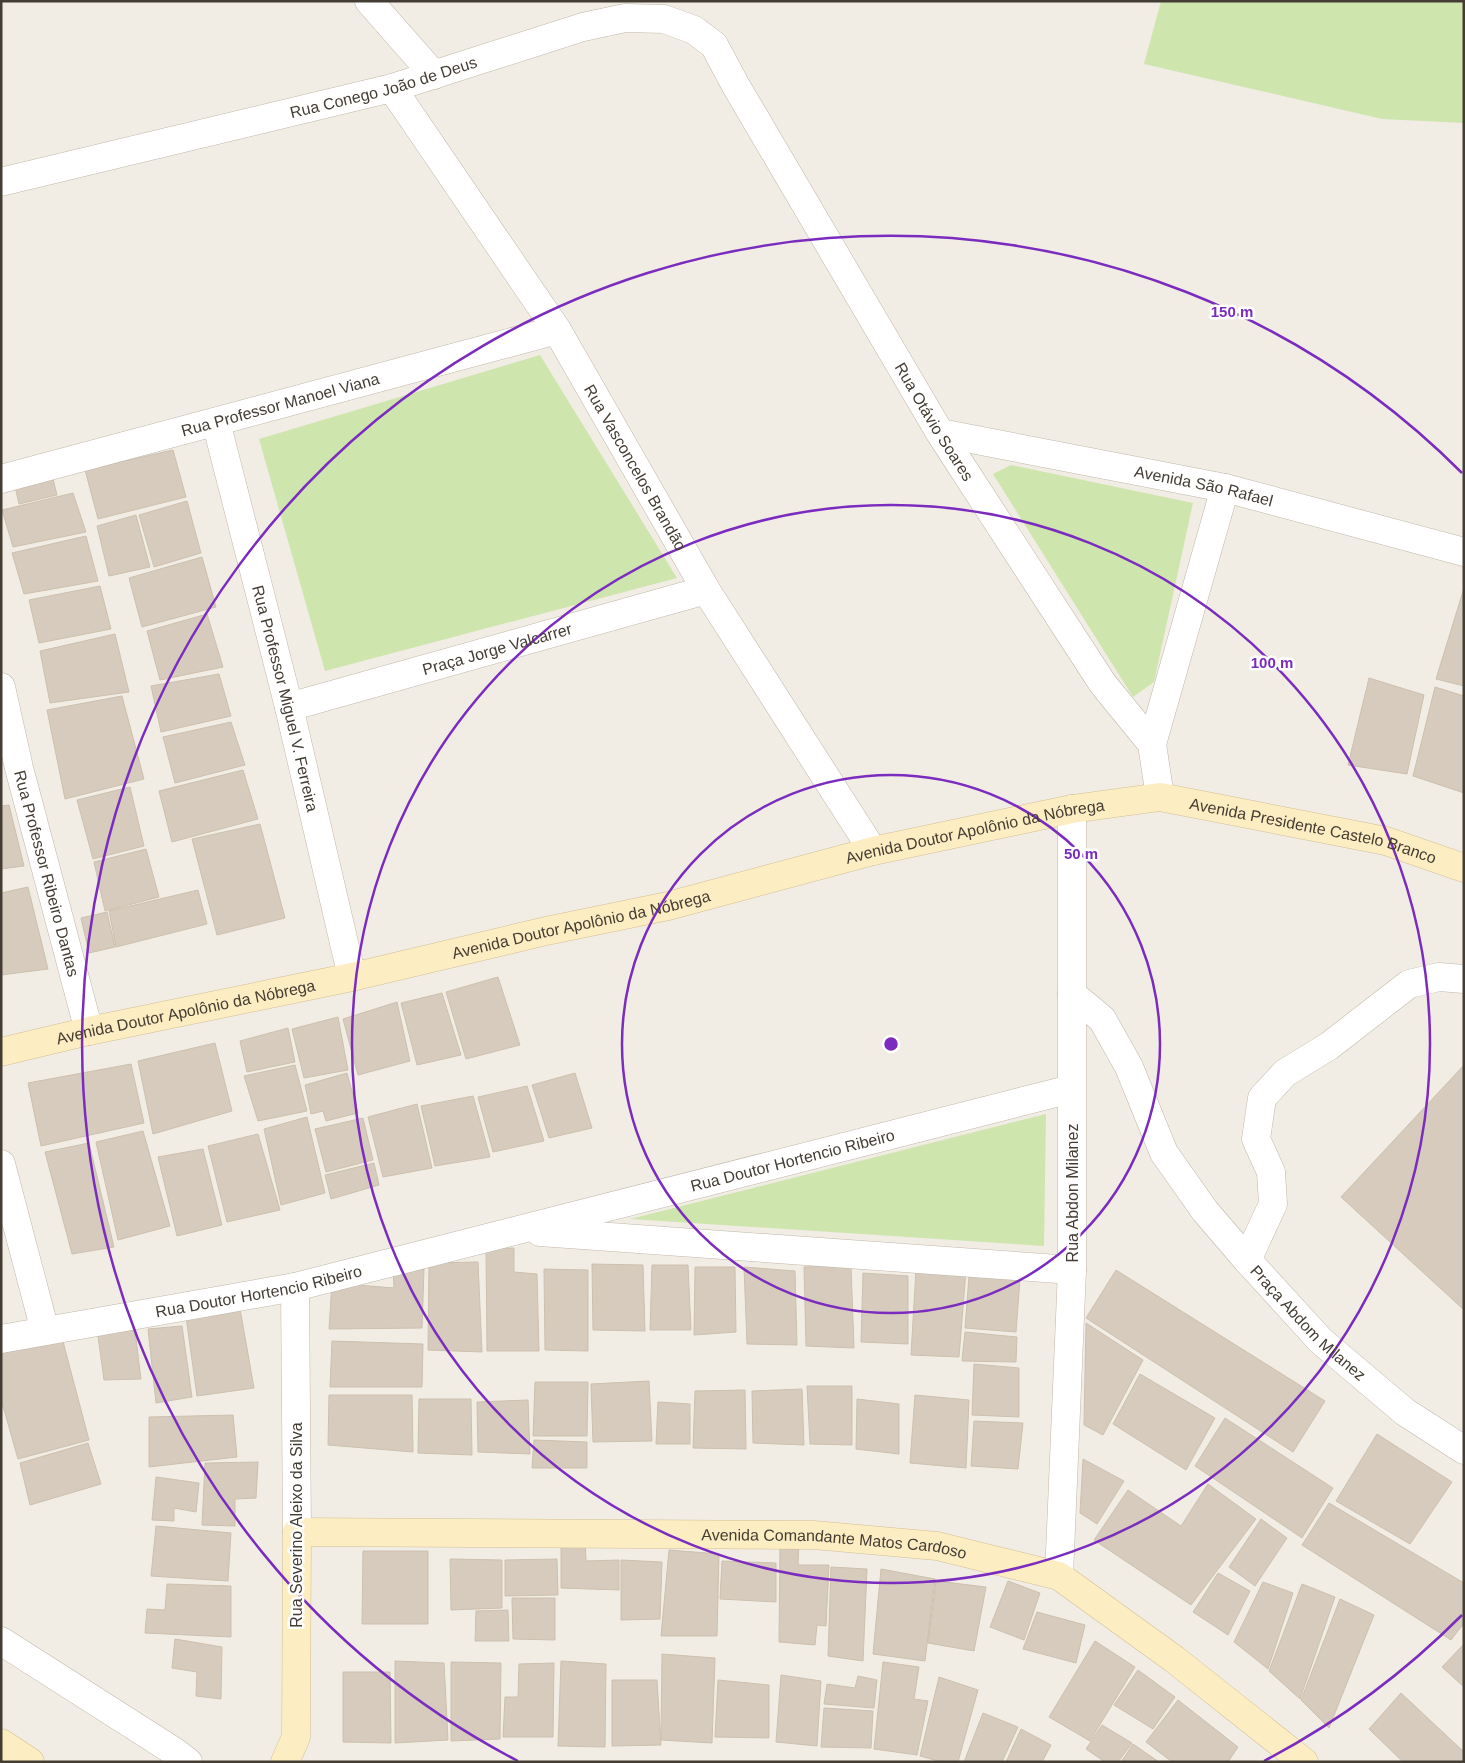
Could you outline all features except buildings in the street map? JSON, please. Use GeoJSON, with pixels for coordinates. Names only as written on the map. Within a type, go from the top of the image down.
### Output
{"type":"FeatureCollection","features":[{"type":"Feature","properties":{"kind":"main road","name":"Avenida Doutor Apolônio da Nóbrega"},"geometry":{"type":"LineString","coordinates":[[1,1052],[89,1031],[352,976],[546,930],[668,906],[873,851],[1072,810],[1160,797]]}},
{"type":"Feature","properties":{"kind":"main road","name":"Avenida Presidente Castelo Branco"},"geometry":{"type":"LineString","coordinates":[[1160,797],[1386,841],[1464,868]]}},
{"type":"Feature","properties":{"kind":"main road","name":"Avenida Comandante Matos Cardoso"},"geometry":{"type":"LineString","coordinates":[[298,1532],[814,1535],[937,1546],[1059,1576],[1174,1659],[1304,1762]]}},
{"type":"Feature","properties":{"kind":"main road","name":"Rua Severino Aleixo da Silva"},"geometry":{"type":"LineString","coordinates":[[298,1532],[299,1749]]}},
{"type":"Feature","properties":{"kind":"main road"},"geometry":{"type":"LineString","coordinates":[[1,1743],[30,1762]]}},
{"type":"Feature","properties":{"kind":"main road"},"geometry":{"type":"LineString","coordinates":[[285,1762],[299,1749]]}},
{"type":"Feature","properties":{"kind":"street"},"geometry":{"type":"LineString","coordinates":[[369,1],[434,75]]}},
{"type":"Feature","properties":{"kind":"street","name":"Rua Conego João de Deus"},"geometry":{"type":"LineString","coordinates":[[1,182],[392,88],[583,27],[625,18],[664,19],[694,30],[714,45],[736,86]]}},
{"type":"Feature","properties":{"kind":"street","name":"Rua Otávio Soares"},"geometry":{"type":"LineString","coordinates":[[736,86],[940,433],[1103,684],[1152,744]]}},
{"type":"Feature","properties":{"kind":"street","name":"Rua Vasconcelos Brandão"},"geometry":{"type":"LineString","coordinates":[[392,88],[558,330],[706,590],[873,851]]}},
{"type":"Feature","properties":{"kind":"street","name":"Rua Professor Manoel Viana"},"geometry":{"type":"LineString","coordinates":[[1,479],[558,330]]}},
{"type":"Feature","properties":{"kind":"street","name":"Rua Professor Miguel V. Ferreira"},"geometry":{"type":"LineString","coordinates":[[216,422],[289,707],[352,976]]}},
{"type":"Feature","properties":{"kind":"street","name":"Avenida São Rafael"},"geometry":{"type":"LineString","coordinates":[[940,433],[1224,488],[1464,552]]}},
{"type":"Feature","properties":{"kind":"street"},"geometry":{"type":"LineString","coordinates":[[1160,797],[1152,744],[1224,488]]}},
{"type":"Feature","properties":{"kind":"street","name":"Praça Jorge Valcarrer"},"geometry":{"type":"LineString","coordinates":[[289,707],[706,590]]}},
{"type":"Feature","properties":{"kind":"street","name":"Rua Professor Ribeiro Dantas"},"geometry":{"type":"LineString","coordinates":[[1,687],[10,770],[89,1031]]}},
{"type":"Feature","properties":{"kind":"street","name":"Rua Abdon Milanez"},"geometry":{"type":"LineString","coordinates":[[1059,1576],[1072,1270],[1072,810]]}},
{"type":"Feature","properties":{"kind":"street","name":"Praça Abdom Milanez"},"geometry":{"type":"LineString","coordinates":[[1464,979],[1438,977],[1409,984],[1330,1046],[1285,1073],[1262,1098],[1256,1138],[1271,1172],[1273,1204],[1247,1260],[1321,1341],[1405,1412],[1464,1450]]}},
{"type":"Feature","properties":{"kind":"street"},"geometry":{"type":"LineString","coordinates":[[1072,994],[1102,1020],[1129,1067],[1164,1153],[1205,1211],[1247,1260]]}},
{"type":"Feature","properties":{"kind":"street","name":"Rua Doutor Hortencio Ribeiro"},"geometry":{"type":"LineString","coordinates":[[1,1339],[295,1287],[1071,1089]]}},
{"type":"Feature","properties":{"kind":"street"},"geometry":{"type":"LineString","coordinates":[[1,1164],[45,1331]]}},
{"type":"Feature","properties":{"kind":"street","name":"Rua Doutor Hortencio Ribeiro"},"geometry":{"type":"LineString","coordinates":[[514,1230],[1072,1270]]}},
{"type":"Feature","properties":{"kind":"street","name":"Rua Severino Aleixo da Silva"},"geometry":{"type":"LineString","coordinates":[[295,1287],[298,1532]]}},
{"type":"Feature","properties":{"kind":"street"},"geometry":{"type":"LineString","coordinates":[[1,1641],[188,1762]]}},
{"type":"Feature","properties":{"kind":"green space"},"geometry":{"type":"Polygon","coordinates":[[[1161,1],[1464,1],[1464,123],[1382,119],[1144,64],[1161,1]]]}},
{"type":"Feature","properties":{"kind":"green space"},"geometry":{"type":"Polygon","coordinates":[[[540,355],[677,578],[325,671],[259,439],[540,355]]]}},
{"type":"Feature","properties":{"kind":"green space"},"geometry":{"type":"Polygon","coordinates":[[[1011,465],[1193,503],[1154,682],[1133,697],[993,474],[1011,465]]]}},
{"type":"Feature","properties":{"kind":"green space"},"geometry":{"type":"Polygon","coordinates":[[[1046,1114],[1044,1246],[630,1219],[1046,1114]]]}}]}
